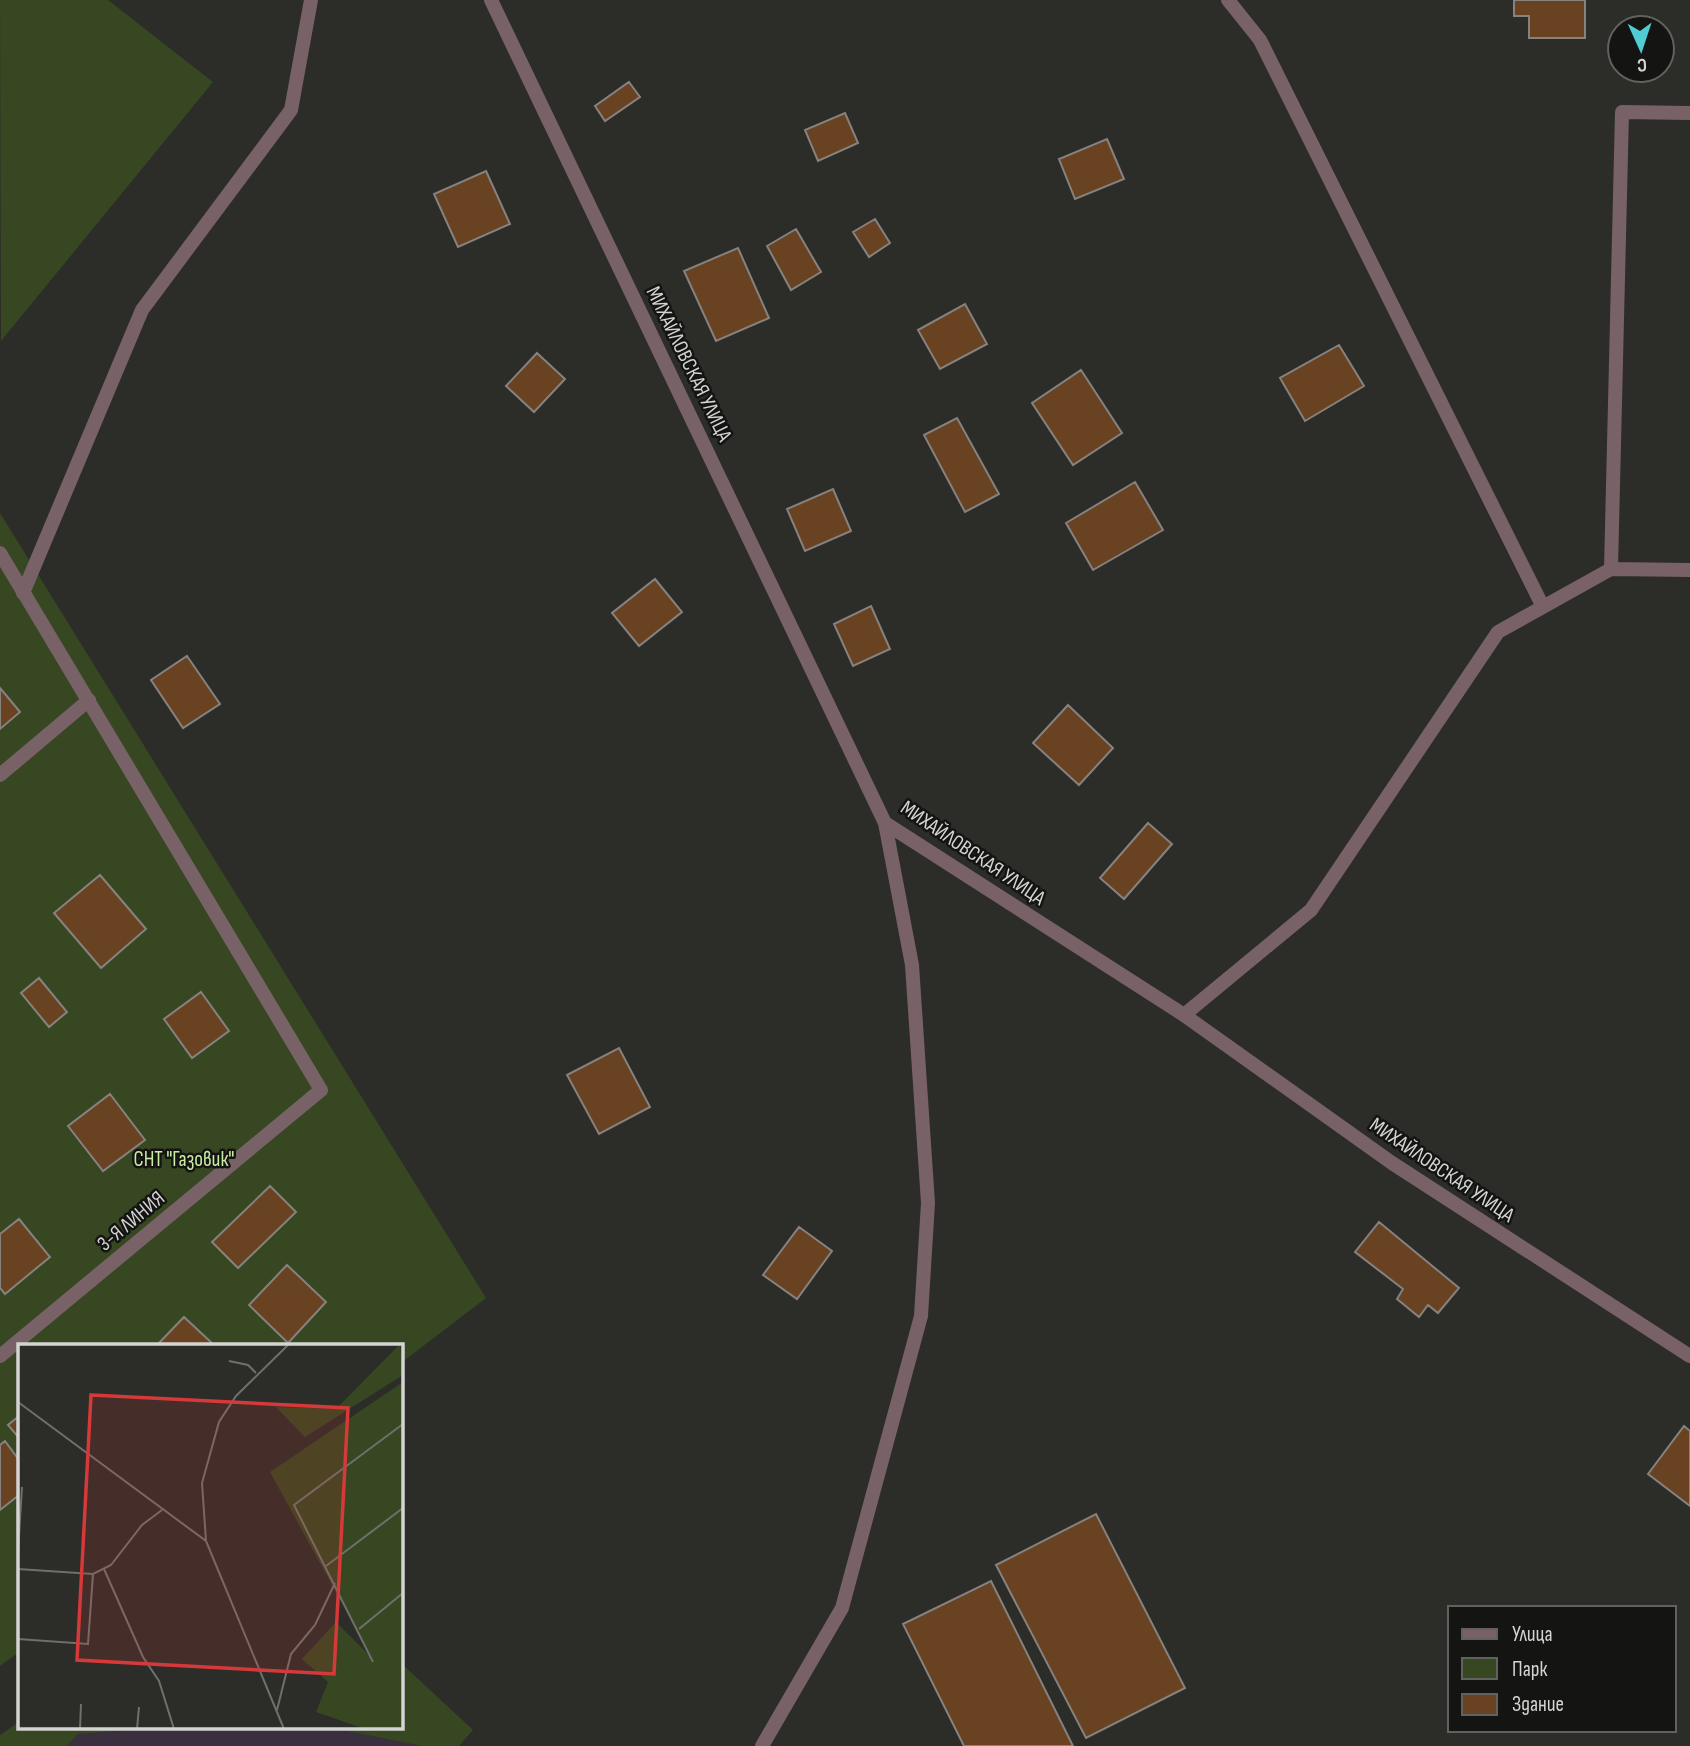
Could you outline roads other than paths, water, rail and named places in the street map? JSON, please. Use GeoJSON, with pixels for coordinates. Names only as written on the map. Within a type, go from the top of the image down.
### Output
{"type":"FeatureCollection","features":[{"type":"Feature","properties":{"kind":"street"},"geometry":{"type":"LineString","coordinates":[[23,593],[142,310],[291,110],[311,0]]}},
{"type":"Feature","properties":{"kind":"street","name":"МИХАЙЛОВСКАЯ УЛИЦА"},"geometry":{"type":"LineString","coordinates":[[491,0],[885,823],[1184,1015],[1392,1163],[1690,1356]]}},
{"type":"Feature","properties":{"kind":"street"},"geometry":{"type":"LineString","coordinates":[[1228,0],[1260,40],[1543,607]]}},
{"type":"Feature","properties":{"kind":"street"},"geometry":{"type":"LineString","coordinates":[[1611,569],[1622,112],[1690,113]]}},
{"type":"Feature","properties":{"kind":"street"},"geometry":{"type":"LineString","coordinates":[[0,553],[89,700],[0,775]]}},
{"type":"Feature","properties":{"kind":"street"},"geometry":{"type":"LineString","coordinates":[[1184,1015],[1311,911],[1498,632],[1611,569],[1690,570]]}},
{"type":"Feature","properties":{"kind":"street","name":"3-Я ЛИНИЯ"},"geometry":{"type":"LineString","coordinates":[[0,1356],[321,1090],[89,700]]}},
{"type":"Feature","properties":{"kind":"street"},"geometry":{"type":"LineString","coordinates":[[762,1746],[842,1608],[921,1316],[928,1203],[912,965],[885,823]]}},
{"type":"Feature","properties":{"kind":"park label","name":"СНТ \"Газовик\""},"geometry":{"type":"Point","coordinates":[184,1159]}}]}
